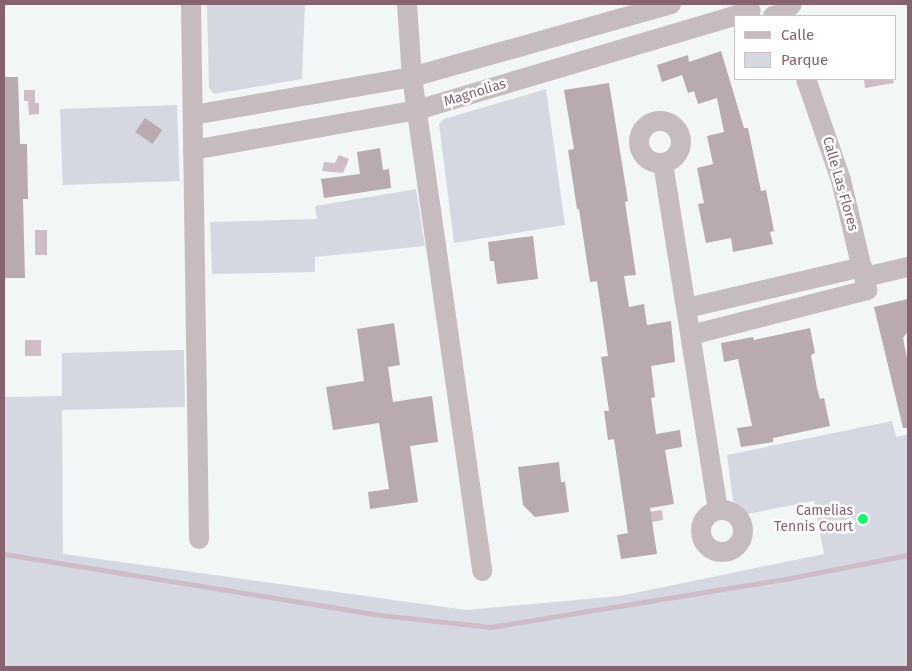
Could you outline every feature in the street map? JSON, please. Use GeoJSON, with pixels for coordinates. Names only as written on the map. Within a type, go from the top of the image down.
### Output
{"type":"FeatureCollection","features":[{"type":"Feature","properties":{"kind":"street"},"geometry":{"type":"LineString","coordinates":[[191,4],[199,539]]}},
{"type":"Feature","properties":{"kind":"street"},"geometry":{"type":"LineString","coordinates":[[406,4],[412,77],[482,571]]}},
{"type":"Feature","properties":{"kind":"street"},"geometry":{"type":"LineString","coordinates":[[193,115],[412,77],[671,4]]}},
{"type":"Feature","properties":{"kind":"street","name":"Magnolias"},"geometry":{"type":"LineString","coordinates":[[193,150],[417,110],[734,22]]}},
{"type":"Feature","properties":{"kind":"street","name":"Calle Las Flores"},"geometry":{"type":"LineString","coordinates":[[806,80],[841,180],[865,278]]}},
{"type":"Feature","properties":{"kind":"street"},"geometry":{"type":"LineString","coordinates":[[663,163],[718,510]]}},
{"type":"Feature","properties":{"kind":"street"},"geometry":{"type":"LineString","coordinates":[[691,335],[865,278],[908,267]]}},
{"type":"Feature","properties":{"kind":"street"},"geometry":{"type":"LineString","coordinates":[[687,308],[865,278]]}},
{"type":"Feature","properties":{"kind":"green space"},"geometry":{"type":"Polygon","coordinates":[[[207,4],[305,4],[302,79],[214,94],[209,88],[207,4]]]}},
{"type":"Feature","properties":{"kind":"green space"},"geometry":{"type":"Polygon","coordinates":[[[546,89],[565,225],[454,243],[439,124],[444,119],[546,89]]]}},
{"type":"Feature","properties":{"kind":"green space"},"geometry":{"type":"Polygon","coordinates":[[[177,105],[180,181],[63,185],[60,109],[177,105]]]}},
{"type":"Feature","properties":{"kind":"green space"},"geometry":{"type":"Polygon","coordinates":[[[416,189],[425,246],[315,257],[315,272],[212,274],[210,222],[317,219],[315,206],[416,189]]]}},
{"type":"Feature","properties":{"kind":"green space"},"geometry":{"type":"Polygon","coordinates":[[[184,350],[185,407],[62,410],[63,554],[466,610],[620,596],[824,554],[814,501],[747,514],[733,500],[727,455],[892,421],[896,437],[908,434],[908,667],[4,667],[4,397],[62,396],[62,353],[184,350]]]}},
{"type":"Feature","properties":{"kind":"shaded area"},"geometry":{"type":"Polygon","coordinates":[[[864,80],[893,80],[894,83],[865,88],[864,80]]]}},
{"type":"Feature","properties":{"kind":"shaded area"},"geometry":{"type":"Polygon","coordinates":[[[24,90],[35,90],[35,103],[39,103],[39,114],[29,115],[28,101],[24,101],[24,90]]]}},
{"type":"Feature","properties":{"kind":"shaded area"},"geometry":{"type":"Polygon","coordinates":[[[339,155],[349,159],[343,173],[322,171],[324,162],[335,163],[339,155]]]}},
{"type":"Feature","properties":{"kind":"shaded area"},"geometry":{"type":"Polygon","coordinates":[[[35,230],[47,230],[47,255],[35,255],[35,230]]]}},
{"type":"Feature","properties":{"kind":"shaded area"},"geometry":{"type":"Polygon","coordinates":[[[25,340],[41,340],[41,356],[25,356],[25,340]]]}},
{"type":"Feature","properties":{"kind":"shaded area"},"geometry":{"type":"Polygon","coordinates":[[[662,510],[663,520],[630,526],[641,513],[662,510]]]}},
{"type":"Feature","properties":{"kind":"building"},"geometry":{"type":"Polygon","coordinates":[[[721,51],[744,128],[748,128],[761,191],[766,190],[774,231],[770,232],[773,244],[733,252],[731,238],[706,243],[698,204],[704,203],[697,168],[713,164],[707,136],[724,132],[717,98],[698,104],[694,91],[688,93],[682,75],[662,82],[657,65],[688,55],[689,62],[721,51]]]}},
{"type":"Feature","properties":{"kind":"building"},"geometry":{"type":"Polygon","coordinates":[[[4,77],[18,77],[20,144],[27,144],[28,199],[23,199],[25,278],[4,278],[4,77]]]}},
{"type":"Feature","properties":{"kind":"building"},"geometry":{"type":"Polygon","coordinates":[[[609,83],[628,201],[625,202],[636,275],[624,276],[629,307],[644,304],[647,325],[671,321],[675,362],[651,366],[655,397],[651,398],[656,434],[680,430],[682,447],[665,450],[674,504],[650,508],[657,554],[621,559],[617,535],[628,533],[614,439],[608,440],[604,411],[609,411],[601,357],[608,356],[597,281],[590,282],[579,209],[577,209],[568,150],[574,149],[564,90],[609,83]]]}},
{"type":"Feature","properties":{"kind":"building"},"geometry":{"type":"Polygon","coordinates":[[[145,118],[162,130],[152,144],[135,132],[145,118]]]}},
{"type":"Feature","properties":{"kind":"building"},"geometry":{"type":"Polygon","coordinates":[[[380,148],[383,170],[389,169],[391,188],[324,198],[321,179],[360,174],[357,152],[380,148]]]}},
{"type":"Feature","properties":{"kind":"building"},"geometry":{"type":"Polygon","coordinates":[[[533,236],[538,279],[497,284],[494,261],[490,261],[488,242],[533,236]]]}},
{"type":"Feature","properties":{"kind":"building"},"geometry":{"type":"Polygon","coordinates":[[[908,299],[908,331],[903,338],[908,363],[908,428],[903,428],[874,307],[908,299]]]}},
{"type":"Feature","properties":{"kind":"building"},"geometry":{"type":"Polygon","coordinates":[[[394,323],[400,365],[388,367],[393,402],[432,396],[438,442],[410,446],[418,502],[370,509],[368,492],[389,489],[379,423],[333,430],[326,387],[364,381],[357,329],[394,323]]]}},
{"type":"Feature","properties":{"kind":"building"},"geometry":{"type":"Polygon","coordinates":[[[810,328],[815,353],[811,355],[817,388],[820,399],[824,398],[830,426],[773,438],[773,442],[741,447],[737,428],[752,426],[738,359],[724,362],[721,343],[753,337],[754,340],[810,328]]]}},
{"type":"Feature","properties":{"kind":"building"},"geometry":{"type":"Polygon","coordinates":[[[559,462],[561,482],[565,482],[569,512],[535,517],[523,505],[518,467],[559,462]]]}},
{"type":"Feature","properties":{"kind":"waterway"},"geometry":{"type":"LineString","coordinates":[[4,554],[380,615],[491,627],[795,577],[908,555]]}},
{"type":"Feature","properties":{"kind":"place","name":"Camelias Tennis Court"},"geometry":{"type":"Point","coordinates":[863,519]}}]}
